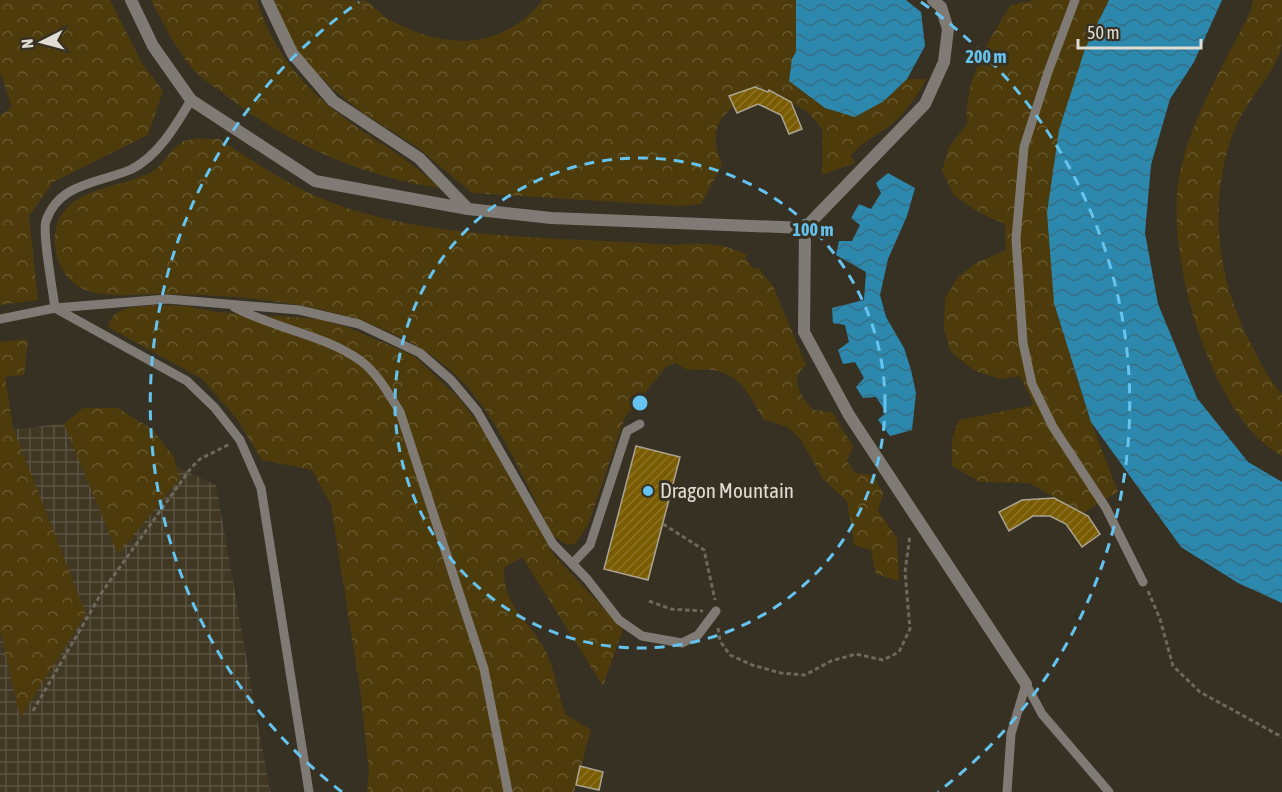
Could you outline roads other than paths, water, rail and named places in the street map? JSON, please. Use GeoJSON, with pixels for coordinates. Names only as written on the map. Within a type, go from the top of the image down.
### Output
{"type":"FeatureCollection","features":[{"type":"Feature","properties":{"kind":"street"},"geometry":{"type":"LineString","coordinates":[[132,0],[153,46],[191,100],[315,181],[468,209],[551,218],[805,228]]}},
{"type":"Feature","properties":{"kind":"street"},"geometry":{"type":"LineString","coordinates":[[267,0],[292,53],[333,101],[419,158],[468,209]]}},
{"type":"Feature","properties":{"kind":"street"},"geometry":{"type":"LineString","coordinates":[[933,0],[941,7],[948,29],[944,62],[925,104],[805,228],[804,332],[849,415],[1026,684]]}},
{"type":"Feature","properties":{"kind":"lane"},"geometry":{"type":"LineString","coordinates":[[1075,0],[1047,72],[1024,147],[1016,238],[1023,343],[1032,384],[1053,427],[1075,465],[1106,508],[1143,582]]}},
{"type":"Feature","properties":{"kind":"lane"},"geometry":{"type":"LineString","coordinates":[[55,308],[45,222],[61,198],[79,186],[133,168],[161,146],[191,100]]}},
{"type":"Feature","properties":{"kind":"lane"},"geometry":{"type":"LineString","coordinates":[[0,319],[55,308],[166,299],[299,310],[359,324],[420,353],[451,380],[477,411],[553,544],[619,620],[642,636],[682,643],[698,634],[716,611]]}},
{"type":"Feature","properties":{"kind":"lane"},"geometry":{"type":"LineString","coordinates":[[230,305],[254,318],[310,335],[361,361],[382,382],[400,412],[484,669],[508,792]]}},
{"type":"Feature","properties":{"kind":"lane"},"geometry":{"type":"LineString","coordinates":[[55,308],[187,381],[215,408],[240,440],[261,488],[309,792]]}},
{"type":"Feature","properties":{"kind":"lane"},"geometry":{"type":"LineString","coordinates":[[572,564],[590,545],[627,431],[639,424]]}},
{"type":"Feature","properties":{"kind":"lane"},"geometry":{"type":"LineString","coordinates":[[1007,792],[1011,734],[1026,684]]}},
{"type":"Feature","properties":{"kind":"lane"},"geometry":{"type":"LineString","coordinates":[[1026,684],[1042,714],[1108,792]]}},
{"type":"Feature","properties":{"kind":"water"},"geometry":{"type":"Polygon","coordinates":[[[796,0],[906,0],[921,12],[925,46],[907,79],[884,101],[855,117],[825,108],[789,81],[792,59],[796,52],[796,0]]]}},
{"type":"Feature","properties":{"kind":"water"},"geometry":{"type":"Polygon","coordinates":[[[1109,0],[1222,0],[1194,62],[1170,99],[1151,165],[1145,233],[1158,304],[1197,398],[1248,462],[1282,482],[1282,603],[1238,583],[1181,547],[1091,422],[1054,303],[1047,213],[1059,130],[1085,49],[1109,0]]]}},
{"type":"Feature","properties":{"kind":"water"},"geometry":{"type":"Polygon","coordinates":[[[888,173],[915,188],[907,216],[888,259],[880,295],[886,317],[904,348],[916,393],[912,430],[890,436],[878,420],[886,412],[876,397],[863,398],[856,387],[864,378],[855,362],[843,364],[838,350],[849,342],[845,325],[833,323],[832,308],[864,300],[866,272],[836,255],[839,241],[852,241],[860,225],[851,218],[859,204],[871,209],[881,193],[876,183],[888,173]]]}},
{"type":"Feature","properties":{"kind":"place","name":"Dragon Mountain"},"geometry":{"type":"Point","coordinates":[648,491]}}]}
